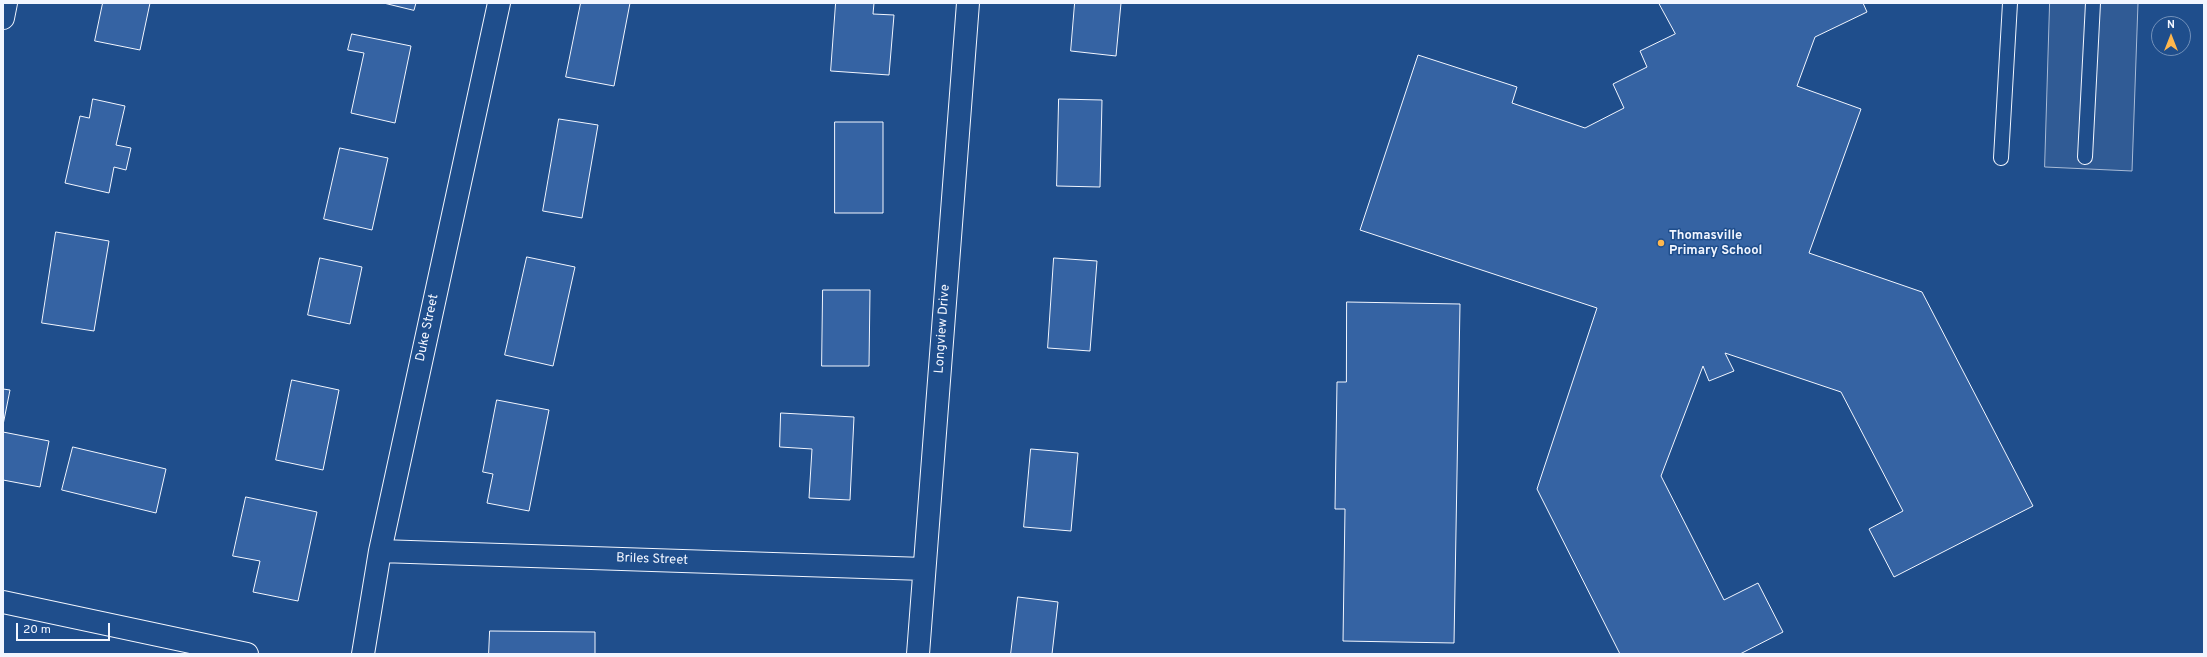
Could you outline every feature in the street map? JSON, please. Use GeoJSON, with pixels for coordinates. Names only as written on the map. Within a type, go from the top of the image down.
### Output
{"type":"FeatureCollection","features":[{"type":"Feature","properties":{"kind":"street"},"geometry":{"type":"LineString","coordinates":[[3,18],[6,3]]}},
{"type":"Feature","properties":{"kind":"street","name":"Duke Street"},"geometry":{"type":"LineString","coordinates":[[363,654],[380,551],[499,3]]}},
{"type":"Feature","properties":{"kind":"street","name":"Longview Drive"},"geometry":{"type":"LineString","coordinates":[[918,654],[968,3]]}},
{"type":"Feature","properties":{"kind":"street","name":"Briles Street"},"geometry":{"type":"LineString","coordinates":[[380,551],[924,569]]}},
{"type":"Feature","properties":{"kind":"street"},"geometry":{"type":"LineString","coordinates":[[3,602],[246,654]]}},
{"type":"Feature","properties":{"kind":"lane"},"geometry":{"type":"LineString","coordinates":[[2001,158],[2010,3]]}},
{"type":"Feature","properties":{"kind":"lane"},"geometry":{"type":"LineString","coordinates":[[2084,3],[2093,3],[2085,157]]}},
{"type":"Feature","properties":{"kind":"shaded area"},"geometry":{"type":"Polygon","coordinates":[[[2050,3],[2138,3],[2132,171],[2045,167],[2050,3]]]}},
{"type":"Feature","properties":{"kind":"building"},"geometry":{"type":"Polygon","coordinates":[[[103,3],[150,3],[140,50],[95,41],[103,3]]]}},
{"type":"Feature","properties":{"kind":"building"},"geometry":{"type":"Polygon","coordinates":[[[384,3],[416,3],[414,10],[384,3]]]}},
{"type":"Feature","properties":{"kind":"building"},"geometry":{"type":"Polygon","coordinates":[[[581,3],[630,3],[614,86],[566,77],[581,3]]]}},
{"type":"Feature","properties":{"kind":"building"},"geometry":{"type":"Polygon","coordinates":[[[836,3],[874,3],[873,14],[894,15],[889,75],[831,71],[836,3]]]}},
{"type":"Feature","properties":{"kind":"building"},"geometry":{"type":"Polygon","coordinates":[[[1075,3],[1121,3],[1116,56],[1071,51],[1075,3]]]}},
{"type":"Feature","properties":{"kind":"building"},"geometry":{"type":"Polygon","coordinates":[[[1659,3],[1863,3],[1867,12],[1815,37],[1797,86],[1861,109],[1809,253],[1922,292],[2033,506],[1894,577],[1869,529],[1903,511],[1841,392],[1725,353],[1734,371],[1709,381],[1703,366],[1661,476],[1724,600],[1758,583],[1783,632],[1740,654],[1620,654],[1537,489],[1597,308],[1360,230],[1418,55],[1517,87],[1512,103],[1585,128],[1624,108],[1613,84],[1647,67],[1640,51],[1675,34],[1659,3]]]}},
{"type":"Feature","properties":{"kind":"building"},"geometry":{"type":"Polygon","coordinates":[[[352,34],[411,46],[395,123],[351,113],[364,53],[348,50],[352,34]]]}},
{"type":"Feature","properties":{"kind":"building"},"geometry":{"type":"Polygon","coordinates":[[[93,99],[125,106],[116,145],[131,148],[126,170],[114,167],[109,193],[65,183],[80,116],[89,118],[93,99]]]}},
{"type":"Feature","properties":{"kind":"building"},"geometry":{"type":"Polygon","coordinates":[[[1059,99],[1102,100],[1100,187],[1057,186],[1059,99]]]}},
{"type":"Feature","properties":{"kind":"building"},"geometry":{"type":"Polygon","coordinates":[[[559,119],[598,125],[582,218],[543,211],[559,119]]]}},
{"type":"Feature","properties":{"kind":"building"},"geometry":{"type":"Polygon","coordinates":[[[835,122],[883,122],[883,213],[835,213],[835,122]]]}},
{"type":"Feature","properties":{"kind":"building"},"geometry":{"type":"Polygon","coordinates":[[[340,148],[388,158],[372,230],[324,219],[340,148]]]}},
{"type":"Feature","properties":{"kind":"building"},"geometry":{"type":"Polygon","coordinates":[[[56,232],[109,241],[94,331],[42,323],[56,232]]]}},
{"type":"Feature","properties":{"kind":"building"},"geometry":{"type":"Polygon","coordinates":[[[527,257],[575,267],[553,366],[505,355],[527,257]]]}},
{"type":"Feature","properties":{"kind":"building"},"geometry":{"type":"Polygon","coordinates":[[[320,258],[362,267],[350,324],[308,315],[320,258]]]}},
{"type":"Feature","properties":{"kind":"building"},"geometry":{"type":"Polygon","coordinates":[[[1054,258],[1097,261],[1090,351],[1048,348],[1054,258]]]}},
{"type":"Feature","properties":{"kind":"building"},"geometry":{"type":"Polygon","coordinates":[[[823,290],[870,290],[869,366],[822,366],[823,290]]]}},
{"type":"Feature","properties":{"kind":"building"},"geometry":{"type":"Polygon","coordinates":[[[1347,302],[1460,304],[1454,643],[1343,641],[1345,509],[1335,509],[1337,382],[1346,382],[1347,302]]]}},
{"type":"Feature","properties":{"kind":"building"},"geometry":{"type":"Polygon","coordinates":[[[292,380],[339,390],[323,470],[276,460],[292,380]]]}},
{"type":"Feature","properties":{"kind":"building"},"geometry":{"type":"Polygon","coordinates":[[[3,389],[10,390],[3,425],[3,389]]]}},
{"type":"Feature","properties":{"kind":"building"},"geometry":{"type":"Polygon","coordinates":[[[497,400],[549,410],[529,511],[487,503],[493,474],[483,472],[497,400]]]}},
{"type":"Feature","properties":{"kind":"building"},"geometry":{"type":"Polygon","coordinates":[[[781,413],[854,417],[850,500],[809,498],[812,449],[780,447],[781,413]]]}},
{"type":"Feature","properties":{"kind":"building"},"geometry":{"type":"Polygon","coordinates":[[[3,432],[49,441],[40,487],[3,480],[3,432]]]}},
{"type":"Feature","properties":{"kind":"building"},"geometry":{"type":"Polygon","coordinates":[[[73,447],[166,469],[156,513],[62,490],[73,447]]]}},
{"type":"Feature","properties":{"kind":"building"},"geometry":{"type":"Polygon","coordinates":[[[1031,449],[1078,453],[1071,531],[1024,527],[1031,449]]]}},
{"type":"Feature","properties":{"kind":"building"},"geometry":{"type":"Polygon","coordinates":[[[246,497],[317,512],[298,601],[253,592],[260,561],[233,556],[246,497]]]}},
{"type":"Feature","properties":{"kind":"building"},"geometry":{"type":"Polygon","coordinates":[[[1018,597],[1058,602],[1052,654],[1011,654],[1018,597]]]}},
{"type":"Feature","properties":{"kind":"building"},"geometry":{"type":"Polygon","coordinates":[[[490,631],[595,632],[595,654],[489,654],[490,631]]]}},
{"type":"Feature","properties":{"kind":"place","name":"Thomasville Primary School"},"geometry":{"type":"Point","coordinates":[1661,243]}}]}
